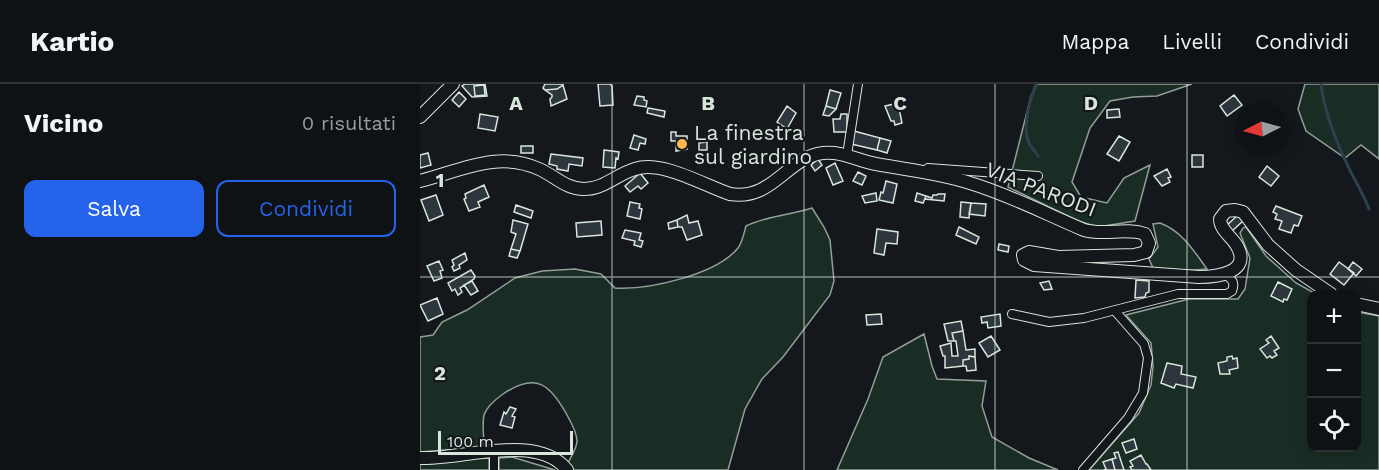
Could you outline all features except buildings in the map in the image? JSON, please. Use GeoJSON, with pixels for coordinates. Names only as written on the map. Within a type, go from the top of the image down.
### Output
{"type":"FeatureCollection","features":[{"type":"Feature","properties":{"kind":"street"},"geometry":{"type":"LineString","coordinates":[[420,117],[453,84]]}},
{"type":"Feature","properties":{"kind":"street"},"geometry":{"type":"LineString","coordinates":[[848,155],[858,84]]}},
{"type":"Feature","properties":{"kind":"street","name":"VIA PARODI"},"geometry":{"type":"LineString","coordinates":[[420,181],[504,160],[540,169],[568,186],[600,187],[628,171],[650,166],[662,168],[730,194],[740,195],[766,187],[805,159],[823,153],[848,155],[873,164],[908,168],[969,182],[1090,232],[1142,233],[1147,237],[1149,243],[1149,249],[1143,254],[1058,257],[1029,252],[1024,254],[1023,258],[1031,264],[1199,277],[1226,275]]}},
{"type":"Feature","properties":{"kind":"street"},"geometry":{"type":"LineString","coordinates":[[908,168],[1038,176]]}},
{"type":"Feature","properties":{"kind":"street"},"geometry":{"type":"LineString","coordinates":[[1012,314],[1049,322],[1084,318],[1178,294],[1227,294],[1234,286],[1233,280],[1226,275],[1236,267],[1240,255],[1237,245],[1220,225],[1220,219],[1226,211],[1235,210],[1243,212],[1268,245],[1296,270],[1324,290]]}},
{"type":"Feature","properties":{"kind":"street"},"geometry":{"type":"LineString","coordinates":[[1361,305],[1379,309]]}},
{"type":"Feature","properties":{"kind":"street"},"geometry":{"type":"LineString","coordinates":[[1083,470],[1128,418],[1143,393],[1148,358],[1144,345],[1115,310]]}},
{"type":"Feature","properties":{"kind":"street"},"geometry":{"type":"LineString","coordinates":[[420,458],[509,450],[536,452],[555,459],[567,470]]}},
{"type":"Feature","properties":{"kind":"street"},"geometry":{"type":"LineString","coordinates":[[494,451],[494,470]]}},
{"type":"Feature","properties":{"kind":"green space"},"geometry":{"type":"Polygon","coordinates":[[[1037,84],[1192,84],[1157,96],[1110,101],[1090,128],[1072,182],[1081,197],[1107,203],[1124,178],[1150,165],[1135,221],[1098,227],[1078,221],[1008,187],[1031,96],[1037,84]]]}},
{"type":"Feature","properties":{"kind":"green space"},"geometry":{"type":"Polygon","coordinates":[[[1305,84],[1379,84],[1379,159],[1361,145],[1345,158],[1306,131],[1298,109],[1305,84]]]}},
{"type":"Feature","properties":{"kind":"green space"},"geometry":{"type":"Polygon","coordinates":[[[812,208],[830,240],[834,281],[830,295],[783,357],[762,379],[745,409],[728,470],[573,470],[568,463],[577,444],[574,428],[561,404],[548,389],[533,383],[515,387],[503,394],[487,409],[483,419],[484,447],[420,452],[420,337],[433,335],[442,322],[467,310],[515,278],[542,271],[575,269],[601,274],[615,288],[645,286],[681,279],[728,258],[738,248],[746,226],[812,208]]]}},
{"type":"Feature","properties":{"kind":"green space"},"geometry":{"type":"Polygon","coordinates":[[[1160,223],[1181,236],[1207,269],[1182,271],[1153,268],[1149,259],[1158,247],[1153,224],[1160,223]]]}},
{"type":"Feature","properties":{"kind":"green space"},"geometry":{"type":"Polygon","coordinates":[[[1246,227],[1266,256],[1296,283],[1309,290],[1307,452],[1361,452],[1361,313],[1379,316],[1379,470],[1089,470],[1139,413],[1151,385],[1153,366],[1151,343],[1126,315],[1189,299],[1238,299],[1245,289],[1250,258],[1240,233],[1246,227]]]}},
{"type":"Feature","properties":{"kind":"green space"},"geometry":{"type":"Polygon","coordinates":[[[924,334],[937,379],[986,381],[982,406],[992,437],[1029,458],[1058,470],[837,470],[868,399],[883,357],[924,334]]]}},
{"type":"Feature","properties":{"kind":"green space"},"geometry":{"type":"Polygon","coordinates":[[[512,457],[555,470],[499,470],[499,458],[512,457]]]}},
{"type":"Feature","properties":{"kind":"green space"},"geometry":{"type":"Polygon","coordinates":[[[471,458],[489,458],[489,470],[420,470],[420,463],[430,464],[471,458]]]}},
{"type":"Feature","properties":{"kind":"waterway"},"geometry":{"type":"LineString","coordinates":[[1036,84],[1029,106],[1026,131],[1030,145],[1038,156]]}},
{"type":"Feature","properties":{"kind":"waterway"},"geometry":{"type":"LineString","coordinates":[[1321,84],[1335,136],[1369,209]]}},
{"type":"Feature","properties":{"kind":"place","name":"La finestra sul giardino"},"geometry":{"type":"Point","coordinates":[682,144]}}]}
